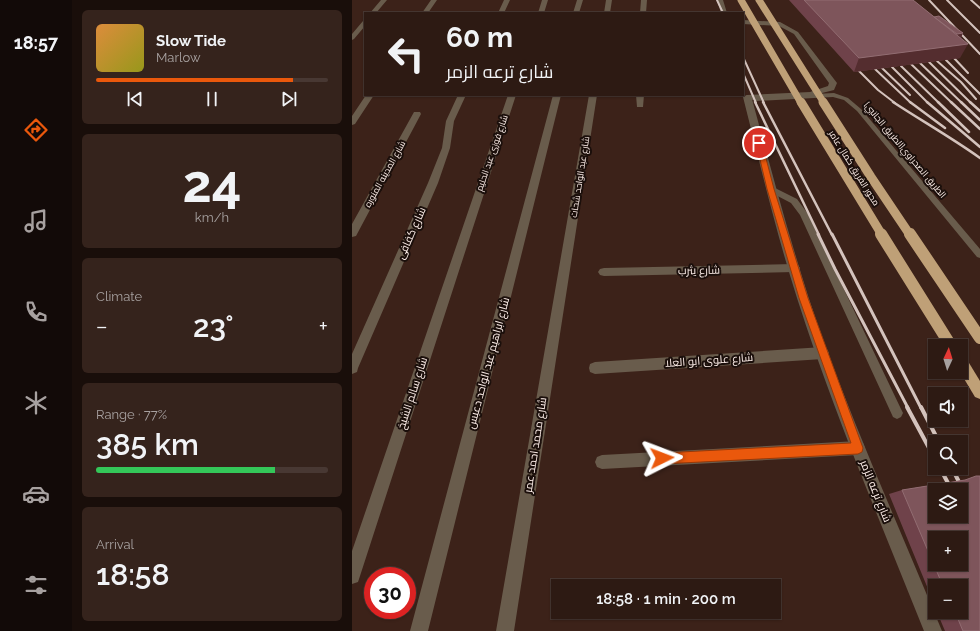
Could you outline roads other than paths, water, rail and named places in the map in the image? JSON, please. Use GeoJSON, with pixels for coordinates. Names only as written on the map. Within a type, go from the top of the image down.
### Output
{"type":"FeatureCollection","features":[{"type":"Feature","properties":{"kind":"highway","name":"محور الفريق كمال عامر"},"geometry":{"type":"LineString","coordinates":[[741,0],[847,180],[947,339]]}},
{"type":"Feature","properties":{"kind":"highway","name":"محور الفريق كمال عامر"},"geometry":{"type":"LineString","coordinates":[[758,0],[871,177],[980,338]]}},
{"type":"Feature","properties":{"kind":"highway"},"geometry":{"type":"LineString","coordinates":[[968,373],[980,392]]}},
{"type":"Feature","properties":{"kind":"street"},"geometry":{"type":"LineString","coordinates":[[374,12],[384,0]]}},
{"type":"Feature","properties":{"kind":"street"},"geometry":{"type":"LineString","coordinates":[[426,12],[434,0]]}},
{"type":"Feature","properties":{"kind":"street"},"geometry":{"type":"LineString","coordinates":[[501,12],[507,0]]}},
{"type":"Feature","properties":{"kind":"street"},"geometry":{"type":"LineString","coordinates":[[541,12],[545,0]]}},
{"type":"Feature","properties":{"kind":"street"},"geometry":{"type":"LineString","coordinates":[[576,12],[580,0]]}},
{"type":"Feature","properties":{"kind":"street"},"geometry":{"type":"LineString","coordinates":[[607,12],[609,0]]}},
{"type":"Feature","properties":{"kind":"street"},"geometry":{"type":"LineString","coordinates":[[643,12],[644,0]]}},
{"type":"Feature","properties":{"kind":"street"},"geometry":{"type":"LineString","coordinates":[[720,0],[724,12]]}},
{"type":"Feature","properties":{"kind":"street"},"geometry":{"type":"LineString","coordinates":[[744,22],[780,24],[796,33],[833,83],[831,88],[810,94],[747,97]]}},
{"type":"Feature","properties":{"kind":"street"},"geometry":{"type":"LineString","coordinates":[[352,38],[364,23]]}},
{"type":"Feature","properties":{"kind":"street"},"geometry":{"type":"LineString","coordinates":[[352,122],[369,96]]}},
{"type":"Feature","properties":{"kind":"street","name":"شارع كفافى"},"geometry":{"type":"LineString","coordinates":[[352,368],[433,184],[446,148],[450,121],[462,96]]}},
{"type":"Feature","properties":{"kind":"street","name":"شارع فوزى عبد الحليم"},"geometry":{"type":"LineString","coordinates":[[472,210],[512,96]]}},
{"type":"Feature","properties":{"kind":"street","name":"شارع ابراهيم عبد الواحد دعبس"},"geometry":{"type":"LineString","coordinates":[[419,631],[557,96]]}},
{"type":"Feature","properties":{"kind":"street","name":"شارع عبد الواحد شحات"},"geometry":{"type":"LineString","coordinates":[[566,259],[593,96]]}},
{"type":"Feature","properties":{"kind":"street"},"geometry":{"type":"LineString","coordinates":[[640,96],[640,104]]}},
{"type":"Feature","properties":{"kind":"street","name":"شارع ترعه الزمر"},"geometry":{"type":"LineString","coordinates":[[747,97],[771,189],[794,268],[822,353],[858,448],[933,631]]}},
{"type":"Feature","properties":{"kind":"street","name":"شارع المدينه المنوره"},"geometry":{"type":"LineString","coordinates":[[352,233],[417,114]]}},
{"type":"Feature","properties":{"kind":"street","name":"شارع سالم الشيخ"},"geometry":{"type":"LineString","coordinates":[[352,576],[472,210]]}},
{"type":"Feature","properties":{"kind":"street","name":"شارع محمد احمد عمر"},"geometry":{"type":"LineString","coordinates":[[505,631],[566,259]]}},
{"type":"Feature","properties":{"kind":"street","name":"شارع يثرب"},"geometry":{"type":"LineString","coordinates":[[604,272],[794,268]]}},
{"type":"Feature","properties":{"kind":"street","name":"شارع علوى ابو العلا"},"geometry":{"type":"LineString","coordinates":[[595,368],[822,353]]}},
{"type":"Feature","properties":{"kind":"street"},"geometry":{"type":"LineString","coordinates":[[602,462],[858,448]]}},
{"type":"Feature","properties":{"kind":"lane","name":"الطريق الصحراوي[الطريق الجانبي]"},"geometry":{"type":"LineString","coordinates":[[747,97],[756,99],[834,95],[846,99],[859,110],[980,255]]}},
{"type":"Feature","properties":{"kind":"lane"},"geometry":{"type":"LineString","coordinates":[[771,189],[794,201],[804,214],[897,413]]}},
{"type":"Feature","properties":{"kind":"railway"},"geometry":{"type":"LineString","coordinates":[[717,0],[723,12]]}},
{"type":"Feature","properties":{"kind":"railway"},"geometry":{"type":"LineString","coordinates":[[929,0],[980,54]]}},
{"type":"Feature","properties":{"kind":"railway"},"geometry":{"type":"LineString","coordinates":[[947,0],[980,33]]}},
{"type":"Feature","properties":{"kind":"railway"},"geometry":{"type":"LineString","coordinates":[[971,0],[980,8]]}},
{"type":"Feature","properties":{"kind":"railway"},"geometry":{"type":"LineString","coordinates":[[954,58],[968,73]]}},
{"type":"Feature","properties":{"kind":"railway"},"geometry":{"type":"LineString","coordinates":[[744,59],[764,103]]}},
{"type":"Feature","properties":{"kind":"railway"},"geometry":{"type":"LineString","coordinates":[[946,60],[980,94]]}},
{"type":"Feature","properties":{"kind":"railway"},"geometry":{"type":"LineString","coordinates":[[937,61],[961,82],[976,99]]}},
{"type":"Feature","properties":{"kind":"railway"},"geometry":{"type":"LineString","coordinates":[[929,62],[971,103]]}},
{"type":"Feature","properties":{"kind":"railway"},"geometry":{"type":"LineString","coordinates":[[920,63],[962,103]]}},
{"type":"Feature","properties":{"kind":"railway"},"geometry":{"type":"LineString","coordinates":[[911,64],[952,103]]}},
{"type":"Feature","properties":{"kind":"railway"},"geometry":{"type":"LineString","coordinates":[[901,66],[939,103]]}},
{"type":"Feature","properties":{"kind":"railway"},"geometry":{"type":"LineString","coordinates":[[892,67],[927,102]]}},
{"type":"Feature","properties":{"kind":"railway"},"geometry":{"type":"LineString","coordinates":[[882,68],[910,95]]}},
{"type":"Feature","properties":{"kind":"railway"},"geometry":{"type":"LineString","coordinates":[[875,69],[911,103]]}},
{"type":"Feature","properties":{"kind":"railway"},"geometry":{"type":"LineString","coordinates":[[859,71],[878,90],[895,103]]}},
{"type":"Feature","properties":{"kind":"railway"},"geometry":{"type":"LineString","coordinates":[[744,75],[756,103]]}},
{"type":"Feature","properties":{"kind":"railway"},"geometry":{"type":"LineString","coordinates":[[755,102],[819,235]]}},
{"type":"Feature","properties":{"kind":"railway"},"geometry":{"type":"LineString","coordinates":[[763,102],[832,235]]}},
{"type":"Feature","properties":{"kind":"railway"},"geometry":{"type":"LineString","coordinates":[[893,102],[959,143],[980,158]]}},
{"type":"Feature","properties":{"kind":"railway"},"geometry":{"type":"LineString","coordinates":[[910,102],[945,128]]}},
{"type":"Feature","properties":{"kind":"railway"},"geometry":{"type":"LineString","coordinates":[[927,102],[980,147]]}},
{"type":"Feature","properties":{"kind":"railway"},"geometry":{"type":"LineString","coordinates":[[938,102],[969,132]]}},
{"type":"Feature","properties":{"kind":"railway"},"geometry":{"type":"LineString","coordinates":[[951,102],[980,129]]}},
{"type":"Feature","properties":{"kind":"railway"},"geometry":{"type":"LineString","coordinates":[[961,102],[980,120]]}},
{"type":"Feature","properties":{"kind":"railway"},"geometry":{"type":"LineString","coordinates":[[970,102],[980,111]]}},
{"type":"Feature","properties":{"kind":"railway"},"geometry":{"type":"LineString","coordinates":[[818,234],[908,408]]}},
{"type":"Feature","properties":{"kind":"railway"},"geometry":{"type":"LineString","coordinates":[[832,234],[921,408]]}},
{"type":"Feature","properties":{"kind":"railway"},"geometry":{"type":"LineString","coordinates":[[907,407],[928,446]]}},
{"type":"Feature","properties":{"kind":"railway"},"geometry":{"type":"LineString","coordinates":[[921,407],[935,435]]}},
{"type":"Feature","properties":{"kind":"railway"},"geometry":{"type":"LineString","coordinates":[[944,475],[948,483]]}},
{"type":"Feature","properties":{"kind":"railway"},"geometry":{"type":"LineString","coordinates":[[956,475],[959,482]]}}]}
